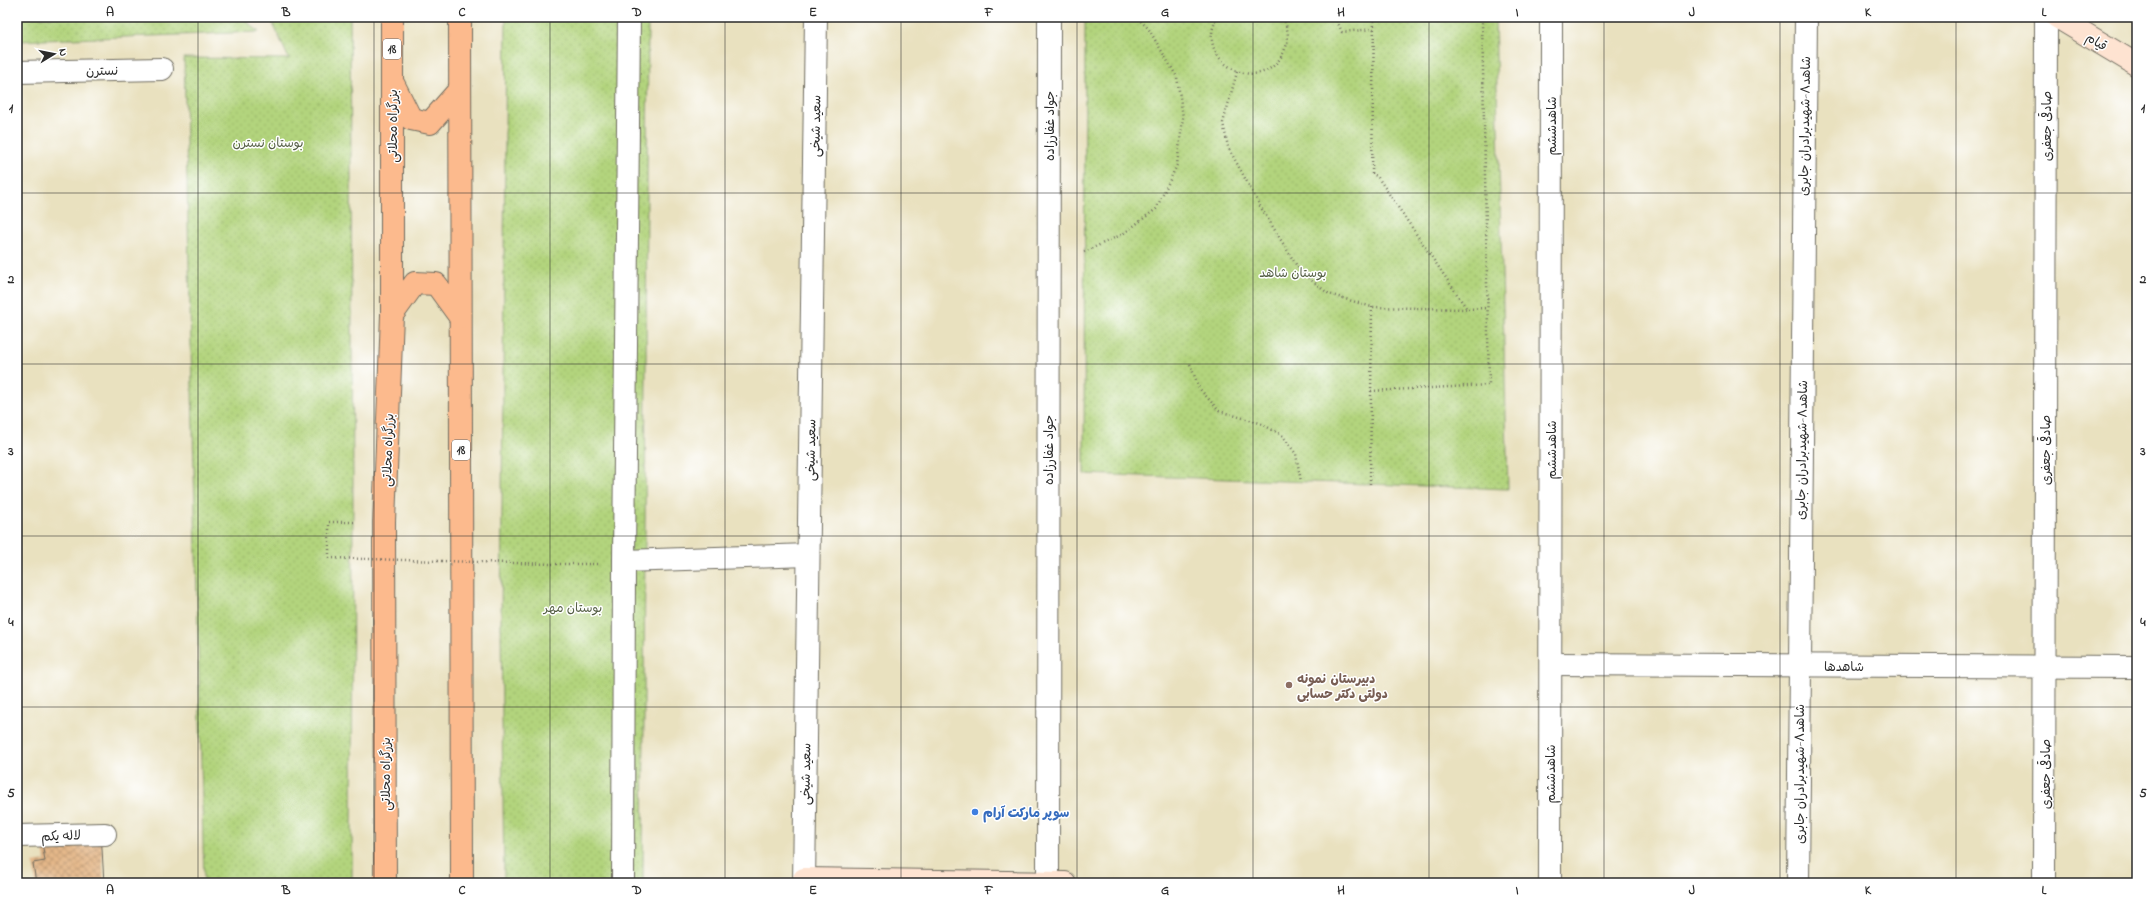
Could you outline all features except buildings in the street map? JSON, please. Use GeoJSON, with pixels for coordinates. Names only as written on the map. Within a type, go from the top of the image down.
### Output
{"type":"FeatureCollection","features":[{"type":"Feature","properties":{"kind":"highway","name":"بزرگراه محلاتی"},"geometry":{"type":"LineString","coordinates":[[385,883],[384,522],[392,315],[392,17]]}},
{"type":"Feature","properties":{"kind":"highway","name":"18"},"geometry":{"type":"LineString","coordinates":[[460,17],[462,883]]}},
{"type":"Feature","properties":{"kind":"highway"},"geometry":{"type":"LineString","coordinates":[[392,81],[410,119],[430,123],[460,88]]}},
{"type":"Feature","properties":{"kind":"highway"},"geometry":{"type":"LineString","coordinates":[[392,315],[415,283],[436,284],[460,317]]}},
{"type":"Feature","properties":{"kind":"street"},"geometry":{"type":"LineString","coordinates":[[623,883],[624,561],[629,17]]}},
{"type":"Feature","properties":{"kind":"street","name":"سعید شیخی"},"geometry":{"type":"LineString","coordinates":[[804,881],[816,17]]}},
{"type":"Feature","properties":{"kind":"street","name":"جواد غفارزاده"},"geometry":{"type":"LineString","coordinates":[[1048,883],[1049,17]]}},
{"type":"Feature","properties":{"kind":"street","name":"شاهدششم"},"geometry":{"type":"LineString","coordinates":[[1550,883],[1551,17]]}},
{"type":"Feature","properties":{"kind":"street","name":"شاهد۸-شهیدبرادران جابری"},"geometry":{"type":"LineString","coordinates":[[1798,883],[1806,17]]}},
{"type":"Feature","properties":{"kind":"street","name":"صادقی جعفری"},"geometry":{"type":"LineString","coordinates":[[2044,883],[2046,17]]}},
{"type":"Feature","properties":{"kind":"street","name":"قیام"},"geometry":{"type":"LineString","coordinates":[[2057,17],[2137,65]]}},
{"type":"Feature","properties":{"kind":"street","name":"نسترن"},"geometry":{"type":"LineString","coordinates":[[17,72],[162,69]]}},
{"type":"Feature","properties":{"kind":"street"},"geometry":{"type":"LineString","coordinates":[[624,561],[808,555]]}},
{"type":"Feature","properties":{"kind":"street","name":"شاهدها"},"geometry":{"type":"LineString","coordinates":[[1550,664],[2137,667]]}},
{"type":"Feature","properties":{"kind":"street","name":"لاله یکم"},"geometry":{"type":"LineString","coordinates":[[17,836],[105,834]]}},
{"type":"Feature","properties":{"kind":"street"},"geometry":{"type":"LineString","coordinates":[[804,881],[1065,883]]}},
{"type":"Feature","properties":{"kind":"path"},"geometry":{"type":"LineString","coordinates":[[1084,252],[1123,234],[1156,209],[1176,165],[1183,117],[1177,77],[1148,28],[1136,17]]}},
{"type":"Feature","properties":{"kind":"path"},"geometry":{"type":"LineString","coordinates":[[1218,17],[1212,33],[1213,45],[1218,56],[1226,66],[1238,72],[1250,75],[1262,73],[1274,67],[1282,58],[1287,46],[1288,33],[1282,17]]}},
{"type":"Feature","properties":{"kind":"path"},"geometry":{"type":"LineString","coordinates":[[1335,17],[1342,32],[1374,29]]}},
{"type":"Feature","properties":{"kind":"path"},"geometry":{"type":"LineString","coordinates":[[1374,17],[1372,174],[1377,176],[1467,309]]}},
{"type":"Feature","properties":{"kind":"path"},"geometry":{"type":"LineString","coordinates":[[1371,391],[1489,386],[1482,17]]}},
{"type":"Feature","properties":{"kind":"path"},"geometry":{"type":"LineString","coordinates":[[1238,72],[1223,123],[1228,147],[1260,206],[1300,271],[1329,294],[1372,307],[1487,308]]}},
{"type":"Feature","properties":{"kind":"path"},"geometry":{"type":"LineString","coordinates":[[1370,484],[1372,307]]}},
{"type":"Feature","properties":{"kind":"path"},"geometry":{"type":"LineString","coordinates":[[1190,364],[1199,388],[1219,412],[1260,423],[1282,435],[1296,454],[1300,482]]}},
{"type":"Feature","properties":{"kind":"path"},"geometry":{"type":"LineString","coordinates":[[329,522],[329,558],[591,565]]}},
{"type":"Feature","properties":{"kind":"green space"},"geometry":{"type":"Polygon","coordinates":[[[17,17],[242,17],[259,32],[17,41],[17,17]]]}},
{"type":"Feature","properties":{"kind":"green space","name":"بوستان نسترن"},"geometry":{"type":"Polygon","coordinates":[[[270,17],[350,17],[353,481],[352,883],[204,883],[184,58],[289,59],[270,17]]]}},
{"type":"Feature","properties":{"kind":"green space","name":"بوستان مهر"},"geometry":{"type":"Polygon","coordinates":[[[506,17],[648,17],[643,883],[504,883],[501,627],[506,17]]]}},
{"type":"Feature","properties":{"kind":"green space","name":"بوستان شاهد"},"geometry":{"type":"Polygon","coordinates":[[[1085,17],[1495,17],[1508,489],[1084,474],[1085,17]]]}},
{"type":"Feature","properties":{"kind":"place","name":"دبیرستان نمونه دولتی دکتر حسابی"},"geometry":{"type":"Point","coordinates":[1289,685]}},
{"type":"Feature","properties":{"kind":"place","name":"سوپر مارکت آرام"},"geometry":{"type":"Point","coordinates":[975,812]}}]}
